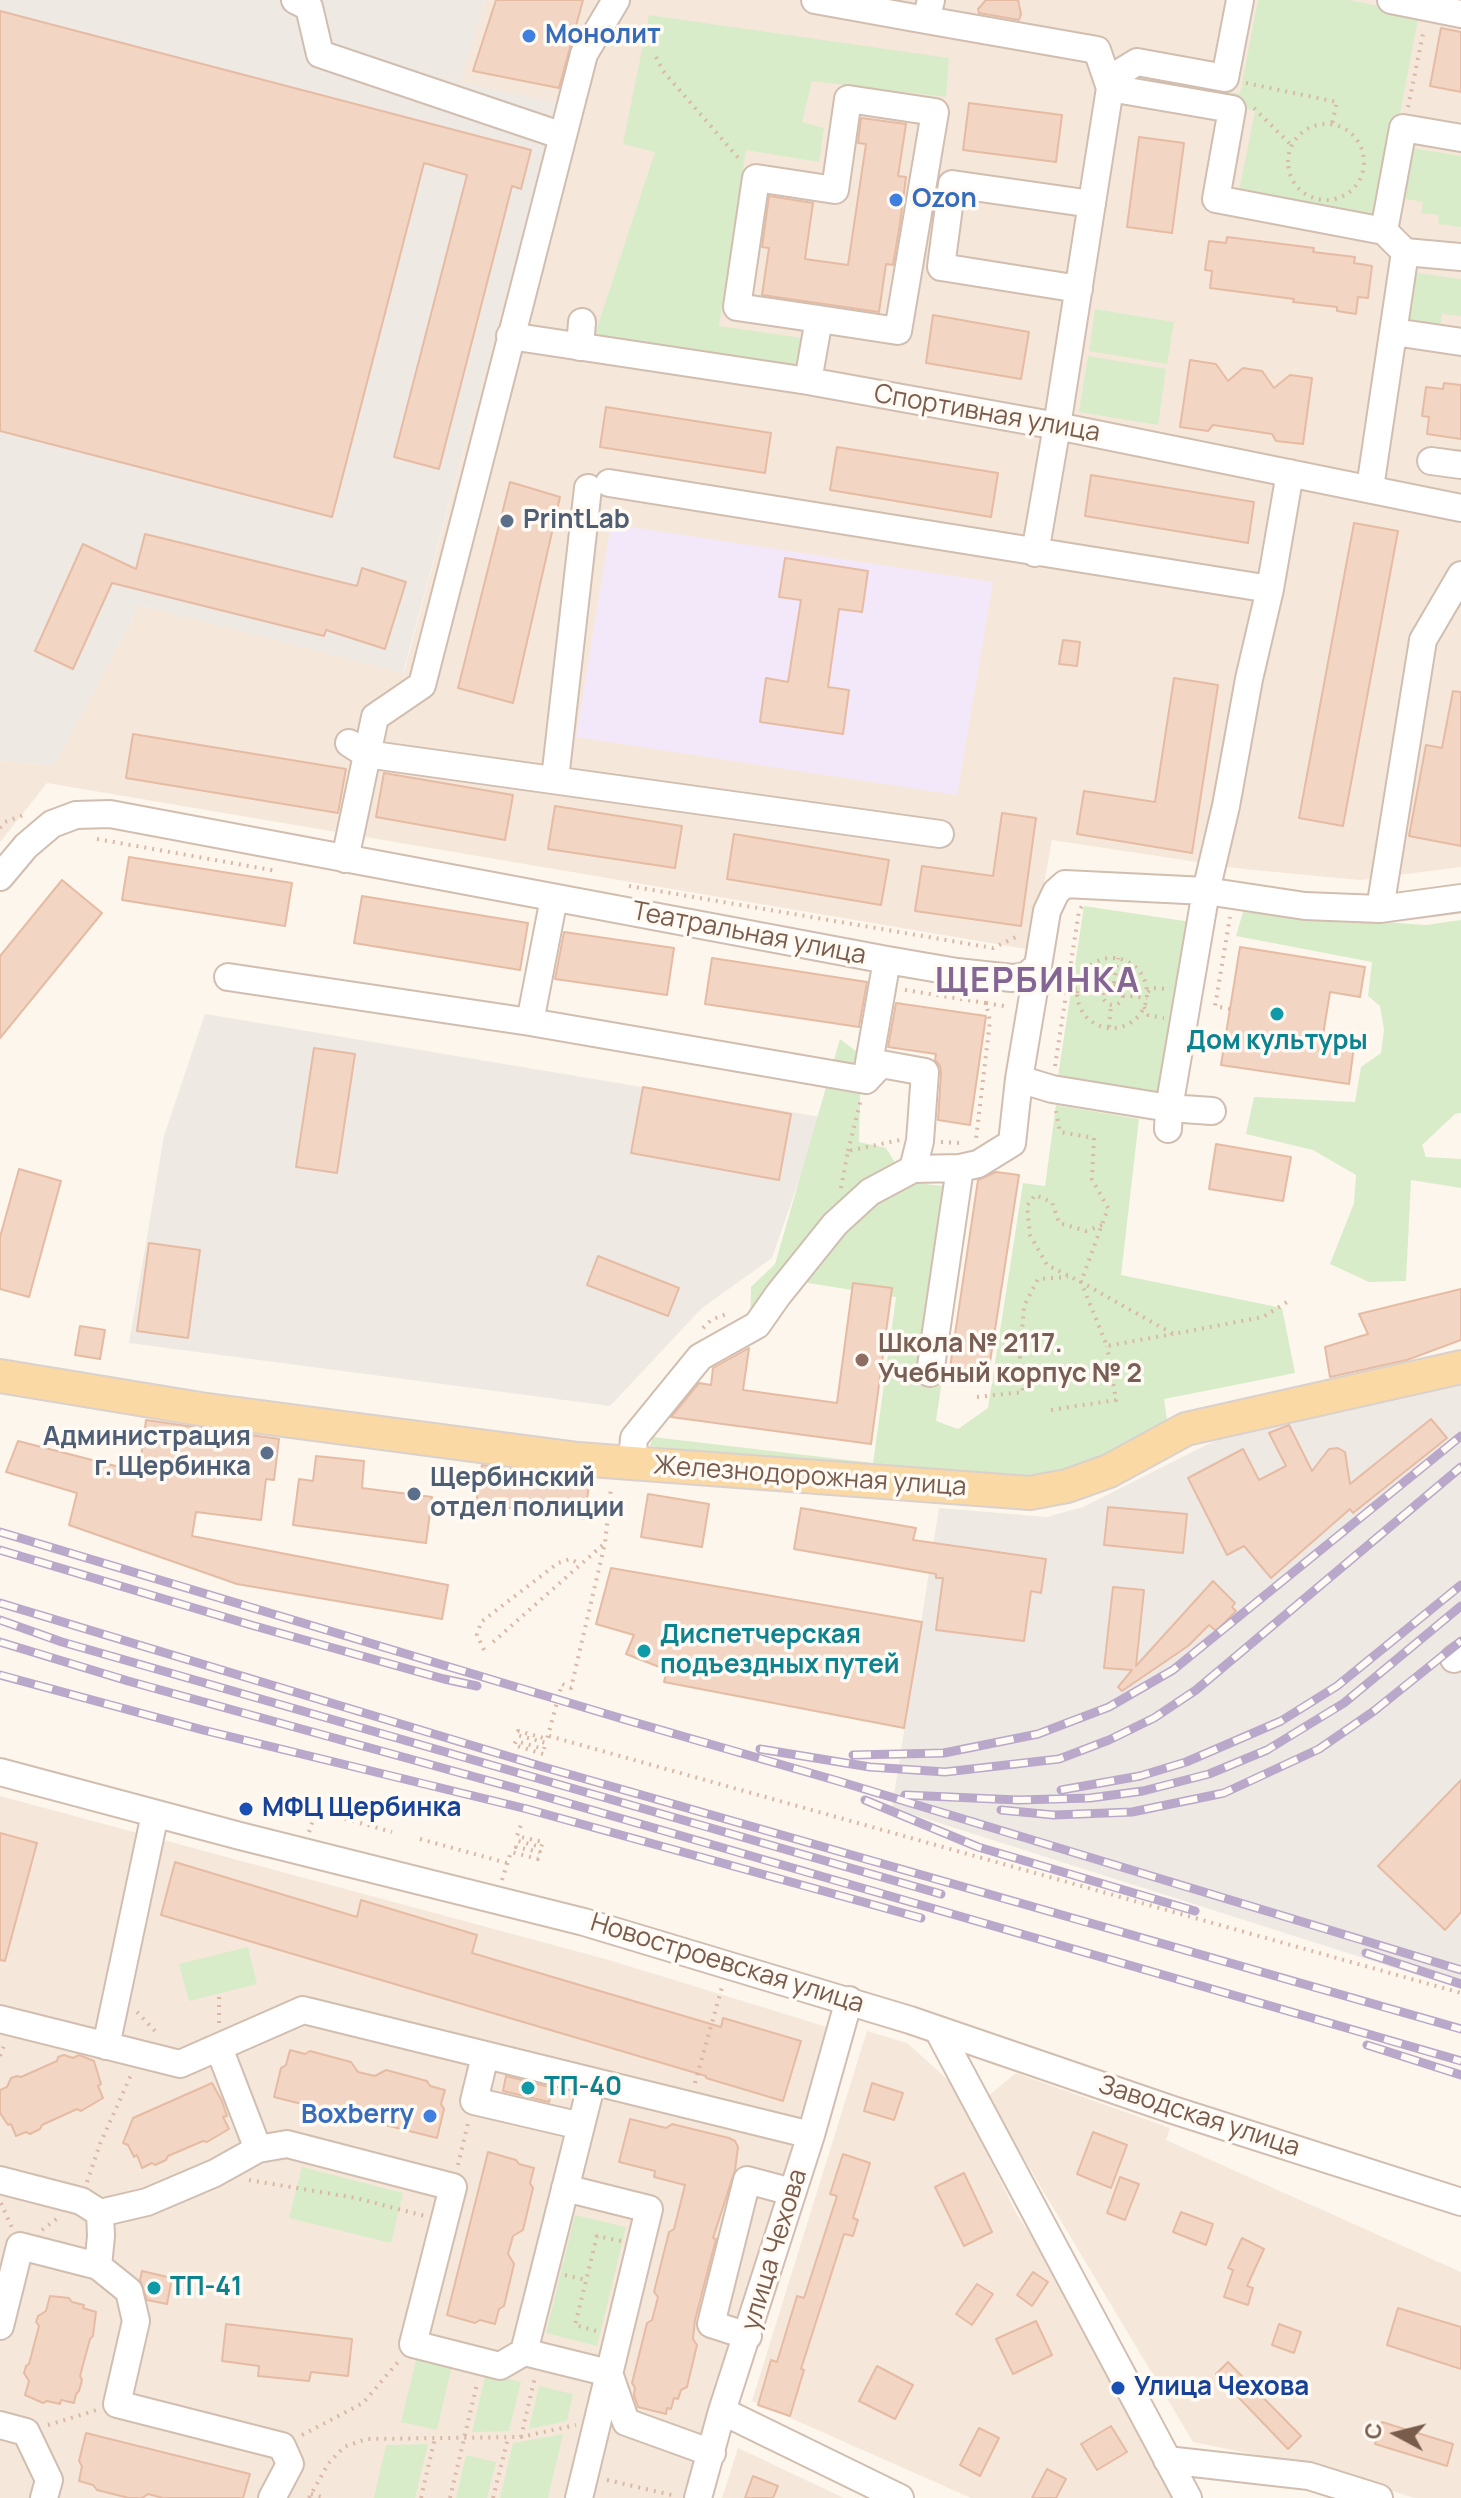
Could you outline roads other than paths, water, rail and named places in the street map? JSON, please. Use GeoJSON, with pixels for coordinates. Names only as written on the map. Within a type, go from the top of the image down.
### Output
{"type":"FeatureCollection","features":[{"type":"Feature","properties":{"kind":"main road","name":"Железнодорожная улица"},"geometry":{"type":"LineString","coordinates":[[0,1376],[200,1409],[622,1470],[1030,1493],[1067,1486],[1109,1471],[1186,1429],[1461,1367]]}},
{"type":"Feature","properties":{"kind":"street"},"geometry":{"type":"LineString","coordinates":[[295,0],[309,7],[320,54],[563,136]]}},
{"type":"Feature","properties":{"kind":"street"},"geometry":{"type":"LineString","coordinates":[[345,859],[357,748],[375,717],[422,685],[584,54],[616,0]]}},
{"type":"Feature","properties":{"kind":"street"},"geometry":{"type":"LineString","coordinates":[[815,0],[928,10],[1097,50],[1110,88]]}},
{"type":"Feature","properties":{"kind":"street"},"geometry":{"type":"LineString","coordinates":[[1035,553],[1110,88],[1119,73],[1137,62],[1225,78],[1240,0]]}},
{"type":"Feature","properties":{"kind":"street"},"geometry":{"type":"LineString","coordinates":[[1391,0],[1461,14]]}},
{"type":"Feature","properties":{"kind":"street"},"geometry":{"type":"LineString","coordinates":[[1110,88],[1232,109],[1216,199],[1384,231],[1405,252],[1461,257]]}},
{"type":"Feature","properties":{"kind":"street"},"geometry":{"type":"LineString","coordinates":[[848,99],[935,112],[898,331],[819,319],[737,307],[756,178],[835,190],[848,99]]}},
{"type":"Feature","properties":{"kind":"street"},"geometry":{"type":"LineString","coordinates":[[1384,231],[1403,128],[1461,138]]}},
{"type":"Feature","properties":{"kind":"street"},"geometry":{"type":"LineString","coordinates":[[1079,289],[941,267],[952,184],[1092,204]]}},
{"type":"Feature","properties":{"kind":"street"},"geometry":{"type":"LineString","coordinates":[[1370,488],[1405,252]]}},
{"type":"Feature","properties":{"kind":"street"},"geometry":{"type":"LineString","coordinates":[[808,381],[819,319]]}},
{"type":"Feature","properties":{"kind":"street"},"geometry":{"type":"LineString","coordinates":[[1394,332],[1461,342]]}},
{"type":"Feature","properties":{"kind":"street","name":"Спортивная улица"},"geometry":{"type":"LineString","coordinates":[[510,336],[581,334],[1461,508]]}},
{"type":"Feature","properties":{"kind":"street"},"geometry":{"type":"LineString","coordinates":[[1431,461],[1461,465]]}},
{"type":"Feature","properties":{"kind":"street"},"geometry":{"type":"LineString","coordinates":[[1169,1118],[1206,891],[1270,589],[1290,473]]}},
{"type":"Feature","properties":{"kind":"street"},"geometry":{"type":"LineString","coordinates":[[555,779],[598,485],[1270,589]]}},
{"type":"Feature","properties":{"kind":"street"},"geometry":{"type":"LineString","coordinates":[[1380,909],[1423,640],[1461,575]]}},
{"type":"Feature","properties":{"kind":"street"},"geometry":{"type":"LineString","coordinates":[[357,748],[940,834]]}},
{"type":"Feature","properties":{"kind":"street","name":"Театральная улица"},"geometry":{"type":"LineString","coordinates":[[0,877],[26,846],[52,824],[76,815],[110,814],[957,972],[1012,978],[1026,976],[1038,966]]}},
{"type":"Feature","properties":{"kind":"street"},"geometry":{"type":"LineString","coordinates":[[622,1470],[634,1438],[700,1357],[757,1325],[835,1224],[870,1192],[913,1169],[960,1168],[978,1164],[1012,1143],[1019,1079],[1047,911],[1056,892],[1065,884],[1206,891],[1305,906],[1380,909],[1461,898]]}},
{"type":"Feature","properties":{"kind":"street"},"geometry":{"type":"LineString","coordinates":[[530,1022],[554,898]]}},
{"type":"Feature","properties":{"kind":"street"},"geometry":{"type":"LineString","coordinates":[[866,1080],[887,960]]}},
{"type":"Feature","properties":{"kind":"street"},"geometry":{"type":"LineString","coordinates":[[228,977],[530,1022],[866,1080]]}},
{"type":"Feature","properties":{"kind":"street"},"geometry":{"type":"LineString","coordinates":[[866,1080],[881,1064],[925,1072],[920,1141],[913,1169]]}},
{"type":"Feature","properties":{"kind":"street"},"geometry":{"type":"LineString","coordinates":[[1019,1079],[1169,1118],[1212,1111]]}},
{"type":"Feature","properties":{"kind":"street"},"geometry":{"type":"LineString","coordinates":[[930,1373],[960,1168]]}},
{"type":"Feature","properties":{"kind":"street","name":"Новостроевская улица"},"geometry":{"type":"LineString","coordinates":[[0,1772],[584,1922],[849,2000],[938,2030]]}},
{"type":"Feature","properties":{"kind":"street"},"geometry":{"type":"LineString","coordinates":[[106,2046],[155,1814]]}},
{"type":"Feature","properties":{"kind":"street","name":"улица Чехова"},"geometry":{"type":"LineString","coordinates":[[698,2498],[722,2411],[811,2135],[849,2000]]}},
{"type":"Feature","properties":{"kind":"street"},"geometry":{"type":"LineString","coordinates":[[0,2019],[180,2064],[303,2010],[811,2135]]}},
{"type":"Feature","properties":{"kind":"street"},"geometry":{"type":"LineString","coordinates":[[938,2030],[1188,2498]]}},
{"type":"Feature","properties":{"kind":"street","name":"Заводская улица"},"geometry":{"type":"LineString","coordinates":[[938,2030],[1173,2110],[1461,2202]]}},
{"type":"Feature","properties":{"kind":"street"},"geometry":{"type":"LineString","coordinates":[[219,2048],[258,2149]]}},
{"type":"Feature","properties":{"kind":"street"},"geometry":{"type":"LineString","coordinates":[[485,2056],[474,2101],[581,2126]]}},
{"type":"Feature","properties":{"kind":"street"},"geometry":{"type":"LineString","coordinates":[[532,2354],[565,2188],[592,2082]]}},
{"type":"Feature","properties":{"kind":"street"},"geometry":{"type":"LineString","coordinates":[[0,2180],[90,2207],[147,2202],[215,2173],[258,2149],[287,2144],[453,2187],[413,2344],[500,2366],[532,2354],[609,2373]]}},
{"type":"Feature","properties":{"kind":"street"},"geometry":{"type":"LineString","coordinates":[[748,2336],[711,2324],[747,2180],[792,2192]]}},
{"type":"Feature","properties":{"kind":"street"},"geometry":{"type":"LineString","coordinates":[[565,2188],[649,2209],[582,2486]]}},
{"type":"Feature","properties":{"kind":"street"},"geometry":{"type":"LineString","coordinates":[[90,2207],[101,2236],[98,2266]]}},
{"type":"Feature","properties":{"kind":"street"},"geometry":{"type":"LineString","coordinates":[[0,2326],[20,2246],[98,2266],[129,2291],[136,2321],[117,2404],[282,2446],[290,2464],[272,2498]]}},
{"type":"Feature","properties":{"kind":"street"},"geometry":{"type":"LineString","coordinates":[[609,2373],[626,2422],[712,2453]]}},
{"type":"Feature","properties":{"kind":"street"},"geometry":{"type":"LineString","coordinates":[[722,2411],[900,2498]]}},
{"type":"Feature","properties":{"kind":"street"},"geometry":{"type":"LineString","coordinates":[[0,2425],[26,2432],[49,2480],[44,2498]]}},
{"type":"Feature","properties":{"kind":"street"},"geometry":{"type":"LineString","coordinates":[[1167,2460],[1309,2476],[1379,2498]]}},
{"type":"Feature","properties":{"kind":"railway"},"geometry":{"type":"LineString","coordinates":[[853,1755],[944,1753],[1038,1734],[1109,1707],[1173,1670],[1461,1436]]}},
{"type":"Feature","properties":{"kind":"railway"},"geometry":{"type":"LineString","coordinates":[[760,1749],[870,1767],[945,1772],[1059,1759],[1109,1740],[1154,1718],[1196,1690],[1461,1467]]}},
{"type":"Feature","properties":{"kind":"railway"},"geometry":{"type":"LineString","coordinates":[[0,1532],[1461,1970]]}},
{"type":"Feature","properties":{"kind":"railway"},"geometry":{"type":"LineString","coordinates":[[0,1550],[251,1625],[477,1686]]}},
{"type":"Feature","properties":{"kind":"railway"},"geometry":{"type":"LineString","coordinates":[[1061,1790],[1140,1776],[1186,1762],[1281,1721],[1337,1686],[1461,1585]]}},
{"type":"Feature","properties":{"kind":"railway"},"geometry":{"type":"LineString","coordinates":[[0,1603],[540,1766],[1461,2029]]}},
{"type":"Feature","properties":{"kind":"railway"},"geometry":{"type":"LineString","coordinates":[[905,1795],[1018,1800],[1090,1798],[1143,1791],[1209,1774],[1267,1750],[1344,1703],[1461,1606]]}},
{"type":"Feature","properties":{"kind":"railway"},"geometry":{"type":"LineString","coordinates":[[0,1620],[62,1642],[941,1894]]}},
{"type":"Feature","properties":{"kind":"railway"},"geometry":{"type":"LineString","coordinates":[[1001,1810],[1054,1815],[1132,1812],[1224,1793],[1319,1749],[1374,1711],[1461,1641]]}},
{"type":"Feature","properties":{"kind":"railway"},"geometry":{"type":"LineString","coordinates":[[0,1642],[1461,2061]]}},
{"type":"Feature","properties":{"kind":"railway"},"geometry":{"type":"LineString","coordinates":[[0,1675],[203,1730],[527,1809],[921,1918]]}},
{"type":"Feature","properties":{"kind":"railway"},"geometry":{"type":"LineString","coordinates":[[865,1800],[978,1847],[1195,1911]]}},
{"type":"Feature","properties":{"kind":"railway"},"geometry":{"type":"LineString","coordinates":[[1366,1953],[1461,1984]]}},
{"type":"Feature","properties":{"kind":"railway"},"geometry":{"type":"LineString","coordinates":[[1367,2045],[1461,2075]]}},
{"type":"Feature","properties":{"kind":"place","name":"Монолит"},"geometry":{"type":"Point","coordinates":[529,36]}},
{"type":"Feature","properties":{"kind":"place","name":"Ozon"},"geometry":{"type":"Point","coordinates":[896,200]}},
{"type":"Feature","properties":{"kind":"place","name":"PrintLab"},"geometry":{"type":"Point","coordinates":[507,521]}},
{"type":"Feature","properties":{"kind":"place","name":"Дом культуры"},"geometry":{"type":"Point","coordinates":[1277,1014]}},
{"type":"Feature","properties":{"kind":"place","name":"Школа № 2117. Учебный корпус № 2"},"geometry":{"type":"Point","coordinates":[862,1360]}},
{"type":"Feature","properties":{"kind":"place","name":"Администрация г. Щербинка"},"geometry":{"type":"Point","coordinates":[267,1453]}},
{"type":"Feature","properties":{"kind":"place","name":"Щербинский отдел полиции"},"geometry":{"type":"Point","coordinates":[414,1494]}},
{"type":"Feature","properties":{"kind":"place","name":"Диспетчерская подъездных путей"},"geometry":{"type":"Point","coordinates":[644,1651]}},
{"type":"Feature","properties":{"kind":"place","name":"МФЦ Щербинка"},"geometry":{"type":"Point","coordinates":[246,1809]}},
{"type":"Feature","properties":{"kind":"place","name":"ТП-40"},"geometry":{"type":"Point","coordinates":[528,2088]}},
{"type":"Feature","properties":{"kind":"place","name":"Boxberry"},"geometry":{"type":"Point","coordinates":[430,2116]}},
{"type":"Feature","properties":{"kind":"place","name":"ТП-41"},"geometry":{"type":"Point","coordinates":[154,2288]}},
{"type":"Feature","properties":{"kind":"place","name":"Улица Чехова"},"geometry":{"type":"Point","coordinates":[1118,2388]}},
{"type":"Feature","properties":{"kind":"district","name":"ЩЕРБИНКА"},"geometry":{"type":"Point","coordinates":[1038,982]}}]}
